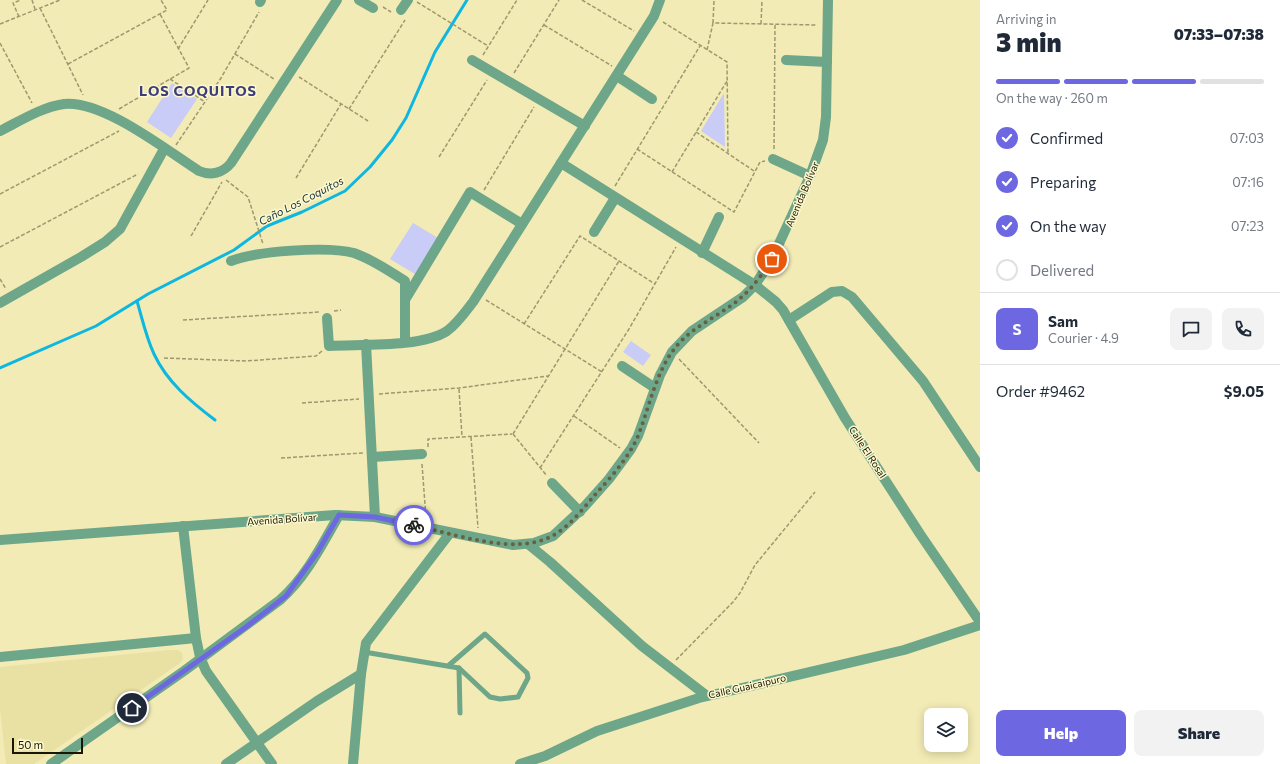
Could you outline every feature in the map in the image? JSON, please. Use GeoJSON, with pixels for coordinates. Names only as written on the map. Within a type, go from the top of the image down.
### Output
{"type":"FeatureCollection","features":[{"type":"Feature","properties":{"kind":"street"},"geometry":{"type":"LineString","coordinates":[[0,131],[56,105],[83,105],[110,114],[204,173],[222,171],[231,163],[337,0]]}},
{"type":"Feature","properties":{"kind":"street"},"geometry":{"type":"LineString","coordinates":[[359,0],[373,8]]}},
{"type":"Feature","properties":{"kind":"street"},"geometry":{"type":"LineString","coordinates":[[398,13],[408,0]]}},
{"type":"Feature","properties":{"kind":"street"},"geometry":{"type":"LineString","coordinates":[[329,313],[328,346],[405,342],[433,337],[448,330],[464,314],[477,295],[654,16],[660,0]]}},
{"type":"Feature","properties":{"kind":"street","name":"Avenida Bolívar"},"geometry":{"type":"LineString","coordinates":[[0,540],[339,515],[375,517],[513,545],[528,544],[553,536],[580,512],[609,479],[628,454],[638,436],[655,388],[672,352],[692,331],[727,309],[755,285],[772,259],[810,176],[820,151],[825,130],[828,0]]}},
{"type":"Feature","properties":{"kind":"street"},"geometry":{"type":"LineString","coordinates":[[472,60],[585,126]]}},
{"type":"Feature","properties":{"kind":"street"},"geometry":{"type":"LineString","coordinates":[[786,60],[827,62]]}},
{"type":"Feature","properties":{"kind":"street"},"geometry":{"type":"LineString","coordinates":[[618,73],[652,99]]}},
{"type":"Feature","properties":{"kind":"street"},"geometry":{"type":"LineString","coordinates":[[0,303],[105,242],[123,225],[149,177],[168,151]]}},
{"type":"Feature","properties":{"kind":"street"},"geometry":{"type":"LineString","coordinates":[[773,160],[810,176]]}},
{"type":"Feature","properties":{"kind":"street","name":"Calle El Rosal"},"geometry":{"type":"LineString","coordinates":[[561,163],[680,240],[755,285],[776,302],[789,320],[845,418],[980,623]]}},
{"type":"Feature","properties":{"kind":"street"},"geometry":{"type":"LineString","coordinates":[[405,300],[470,192],[522,224]]}},
{"type":"Feature","properties":{"kind":"street"},"geometry":{"type":"LineString","coordinates":[[594,232],[612,196]]}},
{"type":"Feature","properties":{"kind":"street"},"geometry":{"type":"LineString","coordinates":[[702,253],[719,216]]}},
{"type":"Feature","properties":{"kind":"street"},"geometry":{"type":"LineString","coordinates":[[231,261],[241,258],[280,253],[333,250],[353,253],[366,258],[405,281],[405,342]]}},
{"type":"Feature","properties":{"kind":"street"},"geometry":{"type":"LineString","coordinates":[[789,320],[832,292],[842,291],[852,297],[923,381],[980,468]]}},
{"type":"Feature","properties":{"kind":"street"},"geometry":{"type":"LineString","coordinates":[[366,344],[375,517]]}},
{"type":"Feature","properties":{"kind":"street"},"geometry":{"type":"LineString","coordinates":[[622,366],[655,388]]}},
{"type":"Feature","properties":{"kind":"street"},"geometry":{"type":"LineString","coordinates":[[372,454],[422,454]]}},
{"type":"Feature","properties":{"kind":"street"},"geometry":{"type":"LineString","coordinates":[[552,483],[580,512]]}},
{"type":"Feature","properties":{"kind":"street"},"geometry":{"type":"LineString","coordinates":[[51,764],[200,659],[286,596],[317,553],[339,515]]}},
{"type":"Feature","properties":{"kind":"street"},"geometry":{"type":"LineString","coordinates":[[183,526],[196,638],[200,659],[206,671],[272,764]]}},
{"type":"Feature","properties":{"kind":"street"},"geometry":{"type":"LineString","coordinates":[[352,764],[364,652],[370,636],[450,533]]}},
{"type":"Feature","properties":{"kind":"street"},"geometry":{"type":"LineString","coordinates":[[528,544],[550,562],[642,646],[707,696]]}},
{"type":"Feature","properties":{"kind":"street","name":"Calle Guaicaipuro"},"geometry":{"type":"LineString","coordinates":[[520,764],[545,756],[597,731],[707,696],[904,650],[980,623]]}},
{"type":"Feature","properties":{"kind":"street"},"geometry":{"type":"LineString","coordinates":[[0,657],[196,638]]}},
{"type":"Feature","properties":{"kind":"street"},"geometry":{"type":"LineString","coordinates":[[226,764],[317,700],[361,674]]}},
{"type":"Feature","properties":{"kind":"lane"},"geometry":{"type":"LineString","coordinates":[[364,652],[459,668],[486,694],[495,698],[518,697],[528,678],[527,673],[485,634],[448,666]]}},
{"type":"Feature","properties":{"kind":"lane"},"geometry":{"type":"LineString","coordinates":[[459,668],[460,713]]}},
{"type":"Feature","properties":{"kind":"path"},"geometry":{"type":"LineString","coordinates":[[19,17],[14,3],[21,0]]}},
{"type":"Feature","properties":{"kind":"path"},"geometry":{"type":"LineString","coordinates":[[32,0],[36,10]]}},
{"type":"Feature","properties":{"kind":"path"},"geometry":{"type":"LineString","coordinates":[[0,24],[60,0]]}},
{"type":"Feature","properties":{"kind":"path"},"geometry":{"type":"LineString","coordinates":[[68,64],[167,10],[161,0]]}},
{"type":"Feature","properties":{"kind":"path"},"geometry":{"type":"LineString","coordinates":[[178,49],[208,0]]}},
{"type":"Feature","properties":{"kind":"path"},"geometry":{"type":"LineString","coordinates":[[414,0],[488,46],[517,0]]}},
{"type":"Feature","properties":{"kind":"path"},"geometry":{"type":"LineString","coordinates":[[508,81],[559,0]]}},
{"type":"Feature","properties":{"kind":"path"},"geometry":{"type":"LineString","coordinates":[[582,0],[642,35]]}},
{"type":"Feature","properties":{"kind":"path"},"geometry":{"type":"LineString","coordinates":[[708,50],[713,23],[714,0]]}},
{"type":"Feature","properties":{"kind":"path"},"geometry":{"type":"LineString","coordinates":[[761,24],[762,0]]}},
{"type":"Feature","properties":{"kind":"path"},"geometry":{"type":"LineString","coordinates":[[168,151],[205,102],[235,54],[264,4],[261,1]]}},
{"type":"Feature","properties":{"kind":"path"},"geometry":{"type":"LineString","coordinates":[[349,109],[405,20],[398,13],[376,3],[373,8]]}},
{"type":"Feature","properties":{"kind":"path"},"geometry":{"type":"LineString","coordinates":[[40,8],[83,96],[83,105]]}},
{"type":"Feature","properties":{"kind":"path"},"geometry":{"type":"LineString","coordinates":[[110,114],[189,68],[160,14]]}},
{"type":"Feature","properties":{"kind":"path"},"geometry":{"type":"LineString","coordinates":[[654,16],[727,62],[728,154]]}},
{"type":"Feature","properties":{"kind":"path"},"geometry":{"type":"LineString","coordinates":[[713,23],[828,26]]}},
{"type":"Feature","properties":{"kind":"path"},"geometry":{"type":"LineString","coordinates":[[544,24],[618,73]]}},
{"type":"Feature","properties":{"kind":"path"},"geometry":{"type":"LineString","coordinates":[[636,149],[734,212],[760,162],[773,160],[775,24]]}},
{"type":"Feature","properties":{"kind":"path"},"geometry":{"type":"LineString","coordinates":[[0,43],[38,113]]}},
{"type":"Feature","properties":{"kind":"path"},"geometry":{"type":"LineString","coordinates":[[612,196],[636,149],[701,46]]}},
{"type":"Feature","properties":{"kind":"path"},"geometry":{"type":"LineString","coordinates":[[235,54],[283,84]]}},
{"type":"Feature","properties":{"kind":"path"},"geometry":{"type":"LineString","coordinates":[[291,72],[368,121]]}},
{"type":"Feature","properties":{"kind":"path"},"geometry":{"type":"LineString","coordinates":[[439,157],[492,72]]}},
{"type":"Feature","properties":{"kind":"path"},"geometry":{"type":"LineString","coordinates":[[170,79],[205,102]]}},
{"type":"Feature","properties":{"kind":"path"},"geometry":{"type":"LineString","coordinates":[[672,172],[727,81]]}},
{"type":"Feature","properties":{"kind":"path"},"geometry":{"type":"LineString","coordinates":[[479,198],[539,99]]}},
{"type":"Feature","properties":{"kind":"path"},"geometry":{"type":"LineString","coordinates":[[296,178],[341,104]]}},
{"type":"Feature","properties":{"kind":"path"},"geometry":{"type":"LineString","coordinates":[[0,194],[129,126]]}},
{"type":"Feature","properties":{"kind":"path"},"geometry":{"type":"LineString","coordinates":[[696,132],[755,172]]}},
{"type":"Feature","properties":{"kind":"path"},"geometry":{"type":"LineString","coordinates":[[0,247],[140,173],[149,177]]}},
{"type":"Feature","properties":{"kind":"path"},"geometry":{"type":"LineString","coordinates":[[191,236],[224,179],[248,197],[260,234]]}},
{"type":"Feature","properties":{"kind":"path"},"geometry":{"type":"LineString","coordinates":[[524,324],[580,236],[656,284]]}},
{"type":"Feature","properties":{"kind":"path"},"geometry":{"type":"LineString","coordinates":[[540,468],[602,372],[656,284],[680,240]]}},
{"type":"Feature","properties":{"kind":"path"},"geometry":{"type":"LineString","coordinates":[[513,434],[619,260]]}},
{"type":"Feature","properties":{"kind":"path"},"geometry":{"type":"LineString","coordinates":[[477,295],[602,372]]}},
{"type":"Feature","properties":{"kind":"path"},"geometry":{"type":"LineString","coordinates":[[183,320],[329,313],[341,310]]}},
{"type":"Feature","properties":{"kind":"path"},"geometry":{"type":"LineString","coordinates":[[164,358],[224,361],[316,356],[328,346]]}},
{"type":"Feature","properties":{"kind":"path"},"geometry":{"type":"LineString","coordinates":[[672,352],[758,443]]}},
{"type":"Feature","properties":{"kind":"path"},"geometry":{"type":"LineString","coordinates":[[302,403],[459,388],[548,376]]}},
{"type":"Feature","properties":{"kind":"path"},"geometry":{"type":"LineString","coordinates":[[459,388],[462,437]]}},
{"type":"Feature","properties":{"kind":"path"},"geometry":{"type":"LineString","coordinates":[[574,416],[628,454]]}},
{"type":"Feature","properties":{"kind":"path"},"geometry":{"type":"LineString","coordinates":[[427,528],[422,454],[429,453],[428,439],[513,434]]}},
{"type":"Feature","properties":{"kind":"path"},"geometry":{"type":"LineString","coordinates":[[513,434],[552,483]]}},
{"type":"Feature","properties":{"kind":"path"},"geometry":{"type":"LineString","coordinates":[[471,436],[479,539]]}},
{"type":"Feature","properties":{"kind":"path"},"geometry":{"type":"LineString","coordinates":[[281,458],[372,454]]}},
{"type":"Feature","properties":{"kind":"path"},"geometry":{"type":"LineString","coordinates":[[669,667],[733,602],[740,593],[755,565],[815,492]]}},
{"type":"Feature","properties":{"kind":"shaded area"},"geometry":{"type":"Polygon","coordinates":[[[172,83],[197,99],[171,138],[147,122],[172,83]]]}},
{"type":"Feature","properties":{"kind":"shaded area"},"geometry":{"type":"Polygon","coordinates":[[[724,93],[725,147],[701,131],[724,93]]]}},
{"type":"Feature","properties":{"kind":"shaded area"},"geometry":{"type":"Polygon","coordinates":[[[413,223],[438,238],[415,274],[390,259],[413,223]]]}},
{"type":"Feature","properties":{"kind":"shaded area"},"geometry":{"type":"Polygon","coordinates":[[[631,341],[651,355],[643,366],[623,352],[631,341]]]}},
{"type":"Feature","properties":{"kind":"shaded area"},"geometry":{"type":"Polygon","coordinates":[[[178,650],[182,653],[183,659],[180,663],[34,764],[6,764],[0,709],[0,667],[178,650]]]}},
{"type":"Feature","properties":{"kind":"waterway","name":"Caño Los Coquitos"},"geometry":{"type":"LineString","coordinates":[[0,368],[96,326],[148,294],[234,250],[267,226],[302,212],[345,191],[370,167],[392,140],[406,118],[435,52],[467,0]]}},
{"type":"Feature","properties":{"kind":"waterway"},"geometry":{"type":"LineString","coordinates":[[137,301],[144,328],[159,364],[180,391],[215,420]]}},
{"type":"Feature","properties":{"kind":"way so far"},"geometry":{"type":"LineString","coordinates":[[414,525],[499,544],[513,545],[523,545],[544,540],[553,536],[564,528],[609,479],[623,462],[631,449],[638,436],[665,363],[672,352],[692,331],[743,297],[755,285],[772,259]]}},
{"type":"Feature","properties":{"kind":"district","name":"LOS COQUITOS"},"geometry":{"type":"Point","coordinates":[198,91]}},
{"type":"Feature","properties":{"kind":"route"},"geometry":{"type":"LineString","coordinates":[[132,708],[246,627],[286,596],[317,553],[339,515],[375,517],[414,525]]}}]}
